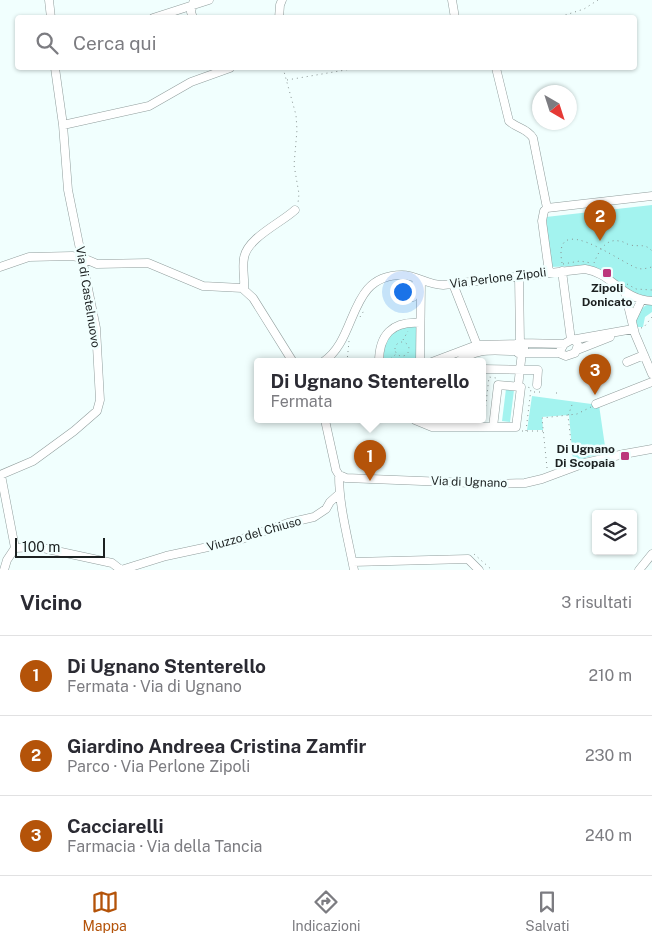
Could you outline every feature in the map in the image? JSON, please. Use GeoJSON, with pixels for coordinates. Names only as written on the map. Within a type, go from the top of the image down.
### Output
{"type":"FeatureCollection","features":[{"type":"Feature","properties":{"kind":"street"},"geometry":{"type":"LineString","coordinates":[[49,0],[51,15]]}},
{"type":"Feature","properties":{"kind":"street"},"geometry":{"type":"LineString","coordinates":[[160,15],[193,2],[209,0]]}},
{"type":"Feature","properties":{"kind":"street"},"geometry":{"type":"LineString","coordinates":[[279,15],[282,0]]}},
{"type":"Feature","properties":{"kind":"street"},"geometry":{"type":"LineString","coordinates":[[452,0],[454,15]]}},
{"type":"Feature","properties":{"kind":"street"},"geometry":{"type":"LineString","coordinates":[[192,15],[193,2]]}},
{"type":"Feature","properties":{"kind":"street","name":"Via di Castelnuovo"},"geometry":{"type":"LineString","coordinates":[[1,475],[41,455],[74,431],[97,411],[100,400],[96,328],[68,190],[63,125],[55,70]]}},
{"type":"Feature","properties":{"kind":"street"},"geometry":{"type":"LineString","coordinates":[[63,125],[150,106],[211,70]]}},
{"type":"Feature","properties":{"kind":"street"},"geometry":{"type":"LineString","coordinates":[[496,70],[509,121],[514,126],[530,133],[533,138],[547,208],[544,211],[542,221],[549,272]]}},
{"type":"Feature","properties":{"kind":"street"},"geometry":{"type":"LineString","coordinates":[[547,208],[652,196]]}},
{"type":"Feature","properties":{"kind":"street"},"geometry":{"type":"LineString","coordinates":[[244,289],[244,260],[248,248],[262,234],[285,220],[295,210]]}},
{"type":"Feature","properties":{"kind":"street"},"geometry":{"type":"LineString","coordinates":[[0,267],[33,256],[68,256],[83,258],[97,264],[148,263],[204,286],[244,289],[253,298],[290,358]]}},
{"type":"Feature","properties":{"kind":"street"},"geometry":{"type":"LineString","coordinates":[[559,353],[570,341],[562,269]]}},
{"type":"Feature","properties":{"kind":"street","name":"Via Perlone Zipoli"},"geometry":{"type":"LineString","coordinates":[[329,358],[339,346],[359,300],[368,288],[377,281],[390,276],[405,275],[436,285],[519,276],[562,269],[582,269],[594,271],[604,276],[625,293],[642,301]]}},
{"type":"Feature","properties":{"kind":"street"},"geometry":{"type":"LineString","coordinates":[[421,423],[427,426],[448,423],[516,427],[520,387],[519,276]]}},
{"type":"Feature","properties":{"kind":"street"},"geometry":{"type":"LineString","coordinates":[[413,297],[419,280]]}},
{"type":"Feature","properties":{"kind":"street"},"geometry":{"type":"LineString","coordinates":[[419,280],[416,323],[420,358]]}},
{"type":"Feature","properties":{"kind":"street"},"geometry":{"type":"LineString","coordinates":[[453,284],[477,345]]}},
{"type":"Feature","properties":{"kind":"street"},"geometry":{"type":"LineString","coordinates":[[625,293],[632,327],[652,374]]}},
{"type":"Feature","properties":{"kind":"street"},"geometry":{"type":"LineString","coordinates":[[632,327],[636,310],[642,301],[652,301]]}},
{"type":"Feature","properties":{"kind":"street"},"geometry":{"type":"LineString","coordinates":[[379,358],[380,344],[384,336],[391,329],[401,325],[416,323]]}},
{"type":"Feature","properties":{"kind":"street"},"geometry":{"type":"LineString","coordinates":[[463,358],[480,351],[570,341],[632,327]]}},
{"type":"Feature","properties":{"kind":"street"},"geometry":{"type":"LineString","coordinates":[[453,358],[477,345],[520,347],[570,355],[577,350],[632,327]]}},
{"type":"Feature","properties":{"kind":"street"},"geometry":{"type":"LineString","coordinates":[[570,341],[578,346],[577,350]]}},
{"type":"Feature","properties":{"kind":"street"},"geometry":{"type":"LineString","coordinates":[[627,362],[644,355]]}},
{"type":"Feature","properties":{"kind":"street"},"geometry":{"type":"LineString","coordinates":[[486,369],[538,370],[533,390]]}},
{"type":"Feature","properties":{"kind":"street"},"geometry":{"type":"LineString","coordinates":[[596,404],[652,382]]}},
{"type":"Feature","properties":{"kind":"street"},"geometry":{"type":"LineString","coordinates":[[493,427],[498,385],[520,387]]}},
{"type":"Feature","properties":{"kind":"street"},"geometry":{"type":"LineString","coordinates":[[326,423],[339,475],[339,494],[353,566],[468,559],[479,570]]}},
{"type":"Feature","properties":{"kind":"street","name":"Via di Ugnano"},"geometry":{"type":"LineString","coordinates":[[339,475],[346,478],[489,484],[524,483],[542,479],[585,464],[652,449]]}},
{"type":"Feature","properties":{"kind":"street"},"geometry":{"type":"LineString","coordinates":[[1,475],[15,548],[7,560],[4,570]]}},
{"type":"Feature","properties":{"kind":"street","name":"Viuzzo del Chiuso"},"geometry":{"type":"LineString","coordinates":[[15,548],[38,546],[112,563],[121,570],[166,556],[236,541],[288,523],[314,517],[326,509],[330,502],[339,494]]}},
{"type":"Feature","properties":{"kind":"street"},"geometry":{"type":"LineString","coordinates":[[639,570],[652,554]]}},
{"type":"Feature","properties":{"kind":"path"},"geometry":{"type":"LineString","coordinates":[[565,15],[584,9],[598,0]]}},
{"type":"Feature","properties":{"kind":"path"},"geometry":{"type":"LineString","coordinates":[[284,70],[296,115],[297,130],[294,165],[299,194],[295,210]]}},
{"type":"Feature","properties":{"kind":"path"},"geometry":{"type":"LineString","coordinates":[[287,80],[346,70]]}},
{"type":"Feature","properties":{"kind":"path"},"geometry":{"type":"LineString","coordinates":[[562,269],[562,245],[565,241],[574,239],[601,249],[637,268],[652,266]]}},
{"type":"Feature","properties":{"kind":"path"},"geometry":{"type":"LineString","coordinates":[[594,264],[601,249],[607,243],[618,240],[630,245],[642,244],[652,251]]}},
{"type":"Feature","properties":{"kind":"path"},"geometry":{"type":"LineString","coordinates":[[358,321],[365,309]]}},
{"type":"Feature","properties":{"kind":"path"},"geometry":{"type":"LineString","coordinates":[[632,327],[644,327],[652,317]]}},
{"type":"Feature","properties":{"kind":"path"},"geometry":{"type":"LineString","coordinates":[[396,354],[395,345],[403,341],[416,323]]}},
{"type":"Feature","properties":{"kind":"path"},"geometry":{"type":"LineString","coordinates":[[347,358],[350,337]]}},
{"type":"Feature","properties":{"kind":"path"},"geometry":{"type":"LineString","coordinates":[[396,354],[403,356],[409,352],[409,347],[403,341]]}},
{"type":"Feature","properties":{"kind":"path"},"geometry":{"type":"LineString","coordinates":[[392,358],[396,354]]}},
{"type":"Feature","properties":{"kind":"path"},"geometry":{"type":"LineString","coordinates":[[520,387],[544,392]]}},
{"type":"Feature","properties":{"kind":"path"},"geometry":{"type":"LineString","coordinates":[[526,431],[533,390]]}},
{"type":"Feature","properties":{"kind":"path"},"geometry":{"type":"LineString","coordinates":[[573,402],[568,416],[572,459],[577,464]]}},
{"type":"Feature","properties":{"kind":"path"},"geometry":{"type":"LineString","coordinates":[[548,475],[542,418],[568,416],[587,410],[596,404]]}},
{"type":"Feature","properties":{"kind":"path"},"geometry":{"type":"LineString","coordinates":[[516,427],[518,430],[544,431]]}},
{"type":"Feature","properties":{"kind":"path"},"geometry":{"type":"LineString","coordinates":[[474,554],[492,570]]}},
{"type":"Feature","properties":{"kind":"shaded area"},"geometry":{"type":"Polygon","coordinates":[[[652,205],[652,298],[643,298],[623,287],[599,269],[580,266],[550,267],[546,217],[652,205]]]}},
{"type":"Feature","properties":{"kind":"shaded area"},"geometry":{"type":"Polygon","coordinates":[[[648,304],[652,304],[652,312],[645,317],[643,327],[636,327],[638,314],[648,304]]]}},
{"type":"Feature","properties":{"kind":"shaded area"},"geometry":{"type":"Polygon","coordinates":[[[418,325],[418,358],[381,358],[383,343],[398,327],[418,325]]]}},
{"type":"Feature","properties":{"kind":"shaded area"},"geometry":{"type":"Polygon","coordinates":[[[506,389],[514,390],[510,422],[502,421],[506,389]]]}},
{"type":"Feature","properties":{"kind":"shaded area"},"geometry":{"type":"Polygon","coordinates":[[[532,396],[599,405],[606,453],[559,467],[558,461],[573,460],[569,415],[542,417],[543,430],[527,430],[532,396]]]}},
{"type":"Feature","properties":{"kind":"place","name":"Giardino Andreea Cristina Zamfir"},"geometry":{"type":"Point","coordinates":[600,241]}},
{"type":"Feature","properties":{"kind":"place","name":"Zipoli Donicato"},"geometry":{"type":"Point","coordinates":[607,273]}},
{"type":"Feature","properties":{"kind":"place","name":"Cacciarelli"},"geometry":{"type":"Point","coordinates":[595,395]}},
{"type":"Feature","properties":{"kind":"place","name":"Di Ugnano Di Scopaia"},"geometry":{"type":"Point","coordinates":[625,456]}},
{"type":"Feature","properties":{"kind":"place","name":"Di Ugnano Stenterello"},"geometry":{"type":"Point","coordinates":[370,481]}}]}
